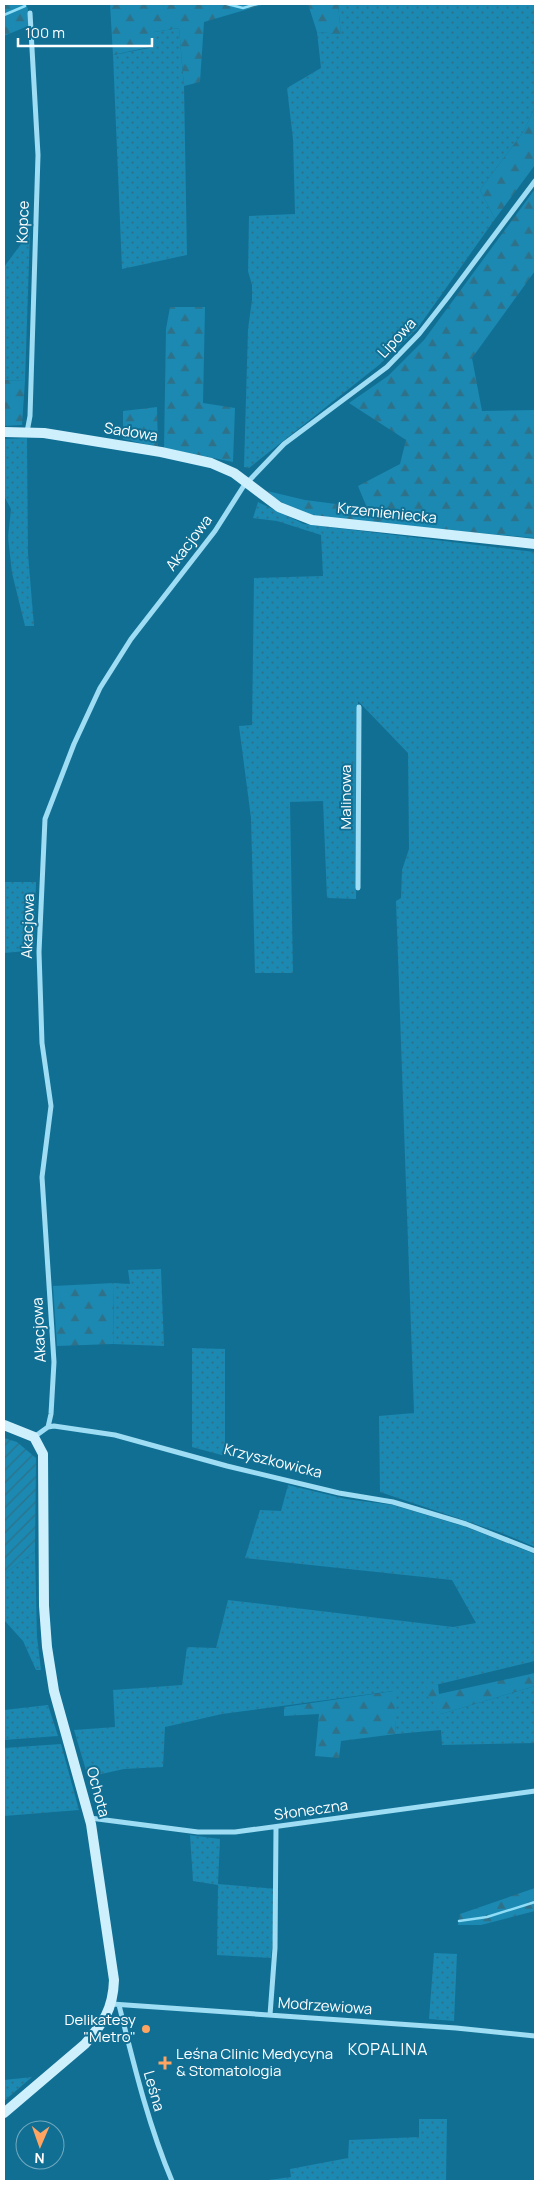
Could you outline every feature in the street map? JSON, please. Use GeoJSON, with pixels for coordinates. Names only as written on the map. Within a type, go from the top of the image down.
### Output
{"type":"FeatureCollection","features":[{"type":"Feature","properties":{"kind":"street","name":"Kopce"},"geometry":{"type":"LineString","coordinates":[[27,432],[30,414],[38,163],[30,13]]}},
{"type":"Feature","properties":{"kind":"street","name":"Lipowa"},"geometry":{"type":"LineString","coordinates":[[247,482],[284,444],[344,401],[393,361],[419,334],[535,181]]}},
{"type":"Feature","properties":{"kind":"street","name":"Sadowa"},"geometry":{"type":"LineString","coordinates":[[4,432],[44,433],[187,457],[224,468],[247,482]]}},
{"type":"Feature","properties":{"kind":"street","name":"Krzemieniecka"},"geometry":{"type":"LineString","coordinates":[[247,482],[278,507],[312,520],[535,544]]}},
{"type":"Feature","properties":{"kind":"street","name":"Akacjowa"},"geometry":{"type":"LineString","coordinates":[[48,1427],[51,1414],[54,1362],[42,1177],[51,1106],[42,1043],[39,952],[45,819],[74,744],[100,688],[130,639],[215,531],[247,482]]}},
{"type":"Feature","properties":{"kind":"street","name":"Malinowa"},"geometry":{"type":"LineString","coordinates":[[358,888],[359,707]]}},
{"type":"Feature","properties":{"kind":"street"},"geometry":{"type":"LineString","coordinates":[[4,1426],[34,1437],[48,1427]]}},
{"type":"Feature","properties":{"kind":"street","name":"Krzyszkowicka"},"geometry":{"type":"LineString","coordinates":[[48,1427],[64,1426],[115,1435],[227,1466],[339,1493],[393,1502],[466,1524],[535,1551]]}},
{"type":"Feature","properties":{"kind":"street","name":"Ochota"},"geometry":{"type":"LineString","coordinates":[[4,2114],[84,2044],[115,2005],[113,1969],[90,1818],[50,1673],[44,1606],[44,1463],[40,1447],[34,1437]]}},
{"type":"Feature","properties":{"kind":"street","name":"Słoneczna"},"geometry":{"type":"LineString","coordinates":[[90,1818],[217,1833],[276,1828],[535,1791]]}},
{"type":"Feature","properties":{"kind":"street"},"geometry":{"type":"LineString","coordinates":[[270,2015],[275,1948],[276,1828]]}},
{"type":"Feature","properties":{"kind":"street","name":"Modrzewiowa"},"geometry":{"type":"LineString","coordinates":[[115,2005],[456,2028],[535,2036]]}},
{"type":"Feature","properties":{"kind":"street","name":"Leśna"},"geometry":{"type":"LineString","coordinates":[[115,2005],[155,2138],[172,2181]]}},
{"type":"Feature","properties":{"kind":"green space"},"geometry":{"type":"Polygon","coordinates":[[[4,4],[26,4],[28,9],[28,26],[4,36],[4,4]]]}},
{"type":"Feature","properties":{"kind":"green space"},"geometry":{"type":"Polygon","coordinates":[[[110,4],[265,4],[204,22],[200,82],[184,86],[179,28],[154,32],[154,46],[113,55],[110,4]]]}},
{"type":"Feature","properties":{"kind":"green space"},"geometry":{"type":"Polygon","coordinates":[[[308,4],[338,4],[341,34],[317,32],[308,4]]]}},
{"type":"Feature","properties":{"kind":"green space"},"geometry":{"type":"Polygon","coordinates":[[[338,4],[535,4],[535,107],[524,131],[480,190],[495,219],[417,329],[379,365],[249,468],[244,467],[248,329],[252,300],[252,285],[248,271],[249,216],[295,214],[293,139],[287,88],[321,68],[317,32],[341,34],[338,4]]]}},
{"type":"Feature","properties":{"kind":"green space"},"geometry":{"type":"Polygon","coordinates":[[[179,28],[184,86],[187,255],[122,269],[113,55],[154,47],[154,32],[179,28]]]}},
{"type":"Feature","properties":{"kind":"green space"},"geometry":{"type":"Polygon","coordinates":[[[535,107],[535,165],[495,219],[480,190],[524,131],[535,107]]]}},
{"type":"Feature","properties":{"kind":"green space"},"geometry":{"type":"Polygon","coordinates":[[[535,189],[535,271],[472,358],[482,411],[535,410],[535,538],[363,522],[312,515],[286,505],[263,490],[305,500],[367,508],[358,486],[400,464],[406,440],[349,403],[388,376],[424,340],[535,189]]]}},
{"type":"Feature","properties":{"kind":"green space"},"geometry":{"type":"Polygon","coordinates":[[[30,232],[25,381],[4,380],[4,267],[30,232]]]}},
{"type":"Feature","properties":{"kind":"green space"},"geometry":{"type":"Polygon","coordinates":[[[170,307],[205,307],[203,403],[235,408],[233,462],[164,448],[166,329],[170,307]]]}},
{"type":"Feature","properties":{"kind":"green space"},"geometry":{"type":"Polygon","coordinates":[[[4,380],[25,381],[22,425],[4,426],[4,380]]]}},
{"type":"Feature","properties":{"kind":"green space"},"geometry":{"type":"Polygon","coordinates":[[[157,407],[158,447],[123,439],[123,411],[157,407]]]}},
{"type":"Feature","properties":{"kind":"green space"},"geometry":{"type":"Polygon","coordinates":[[[27,438],[28,554],[34,626],[25,626],[12,573],[8,537],[11,509],[4,496],[4,439],[27,438]]]}},
{"type":"Feature","properties":{"kind":"green space"},"geometry":{"type":"Polygon","coordinates":[[[258,502],[304,524],[535,552],[535,1547],[502,1533],[380,1492],[379,1416],[414,1413],[396,901],[401,898],[402,870],[409,849],[408,753],[358,701],[356,899],[327,898],[323,801],[290,802],[293,973],[255,973],[251,818],[239,726],[252,725],[254,578],[323,576],[321,535],[277,521],[253,518],[258,502]]]}},
{"type":"Feature","properties":{"kind":"green space"},"geometry":{"type":"Polygon","coordinates":[[[4,882],[36,882],[34,948],[27,951],[4,953],[4,882]]]}},
{"type":"Feature","properties":{"kind":"green space"},"geometry":{"type":"Polygon","coordinates":[[[161,1269],[164,1346],[113,1344],[114,1283],[130,1284],[128,1270],[161,1269]]]}},
{"type":"Feature","properties":{"kind":"green space"},"geometry":{"type":"Polygon","coordinates":[[[114,1283],[113,1344],[57,1346],[53,1286],[114,1283]]]}},
{"type":"Feature","properties":{"kind":"green space"},"geometry":{"type":"Polygon","coordinates":[[[192,1348],[225,1349],[225,1456],[192,1447],[192,1348]]]}},
{"type":"Feature","properties":{"kind":"green space"},"geometry":{"type":"Polygon","coordinates":[[[4,1438],[17,1442],[36,1458],[35,1551],[4,1574],[4,1438]]]}},
{"type":"Feature","properties":{"kind":"green space"},"geometry":{"type":"Polygon","coordinates":[[[288,1485],[346,1499],[393,1505],[466,1527],[535,1554],[535,1661],[427,1687],[441,1714],[535,1686],[535,1743],[442,1745],[441,1730],[396,1734],[393,1691],[222,1714],[165,1727],[163,1767],[124,1769],[88,1777],[74,1730],[115,1727],[113,1690],[182,1685],[187,1647],[216,1648],[228,1600],[453,1627],[476,1623],[452,1580],[245,1558],[260,1510],[281,1511],[288,1485]]]}},
{"type":"Feature","properties":{"kind":"green space"},"geometry":{"type":"Polygon","coordinates":[[[35,1551],[37,1637],[41,1670],[36,1670],[23,1641],[4,1620],[4,1574],[35,1551]]]}},
{"type":"Feature","properties":{"kind":"green space"},"geometry":{"type":"Polygon","coordinates":[[[535,1673],[535,1686],[441,1714],[428,1695],[427,1686],[438,1684],[439,1694],[535,1673]]]}},
{"type":"Feature","properties":{"kind":"green space"},"geometry":{"type":"Polygon","coordinates":[[[394,1691],[396,1734],[341,1741],[339,1758],[315,1756],[319,1714],[284,1716],[284,1707],[394,1691]]]}},
{"type":"Feature","properties":{"kind":"green space"},"geometry":{"type":"Polygon","coordinates":[[[48,1705],[58,1736],[4,1740],[4,1710],[48,1705]]]}},
{"type":"Feature","properties":{"kind":"green space"},"geometry":{"type":"Polygon","coordinates":[[[61,1744],[79,1810],[4,1816],[4,1748],[61,1744]]]}},
{"type":"Feature","properties":{"kind":"green space"},"geometry":{"type":"Polygon","coordinates":[[[190,1835],[220,1839],[218,1884],[278,1889],[271,1958],[217,1955],[218,1885],[193,1881],[190,1835]]]}},
{"type":"Feature","properties":{"kind":"green space"},"geometry":{"type":"Polygon","coordinates":[[[535,1888],[535,1911],[481,1925],[458,1925],[460,1914],[535,1888]]]}},
{"type":"Feature","properties":{"kind":"green space"},"geometry":{"type":"Polygon","coordinates":[[[434,1953],[457,1954],[454,2021],[429,2019],[434,1953]]]}},
{"type":"Feature","properties":{"kind":"green space"},"geometry":{"type":"Polygon","coordinates":[[[32,2077],[4,2101],[4,2080],[32,2077]]]}},
{"type":"Feature","properties":{"kind":"green space"},"geometry":{"type":"Polygon","coordinates":[[[419,2119],[447,2119],[446,2181],[261,2181],[291,2177],[290,2169],[348,2158],[349,2140],[419,2137],[419,2119]]]}},
{"type":"Feature","properties":{"kind":"waterway"},"geometry":{"type":"LineString","coordinates":[[227,4],[243,8],[257,4]]}},
{"type":"Feature","properties":{"kind":"waterway"},"geometry":{"type":"LineString","coordinates":[[4,15],[25,6]]}},
{"type":"Feature","properties":{"kind":"waterway"},"geometry":{"type":"LineString","coordinates":[[459,1921],[487,1917],[535,1902]]}},
{"type":"Feature","properties":{"kind":"place","name":"Delikatesy \"Metro\""},"geometry":{"type":"Point","coordinates":[146,2029]}},
{"type":"Feature","properties":{"kind":"place","name":"Leśna Clinic Medycyna & Stomatologia"},"geometry":{"type":"Point","coordinates":[165,2063]}},
{"type":"Feature","properties":{"kind":"district","name":"KOPALINA"},"geometry":{"type":"Point","coordinates":[388,2049]}}]}
